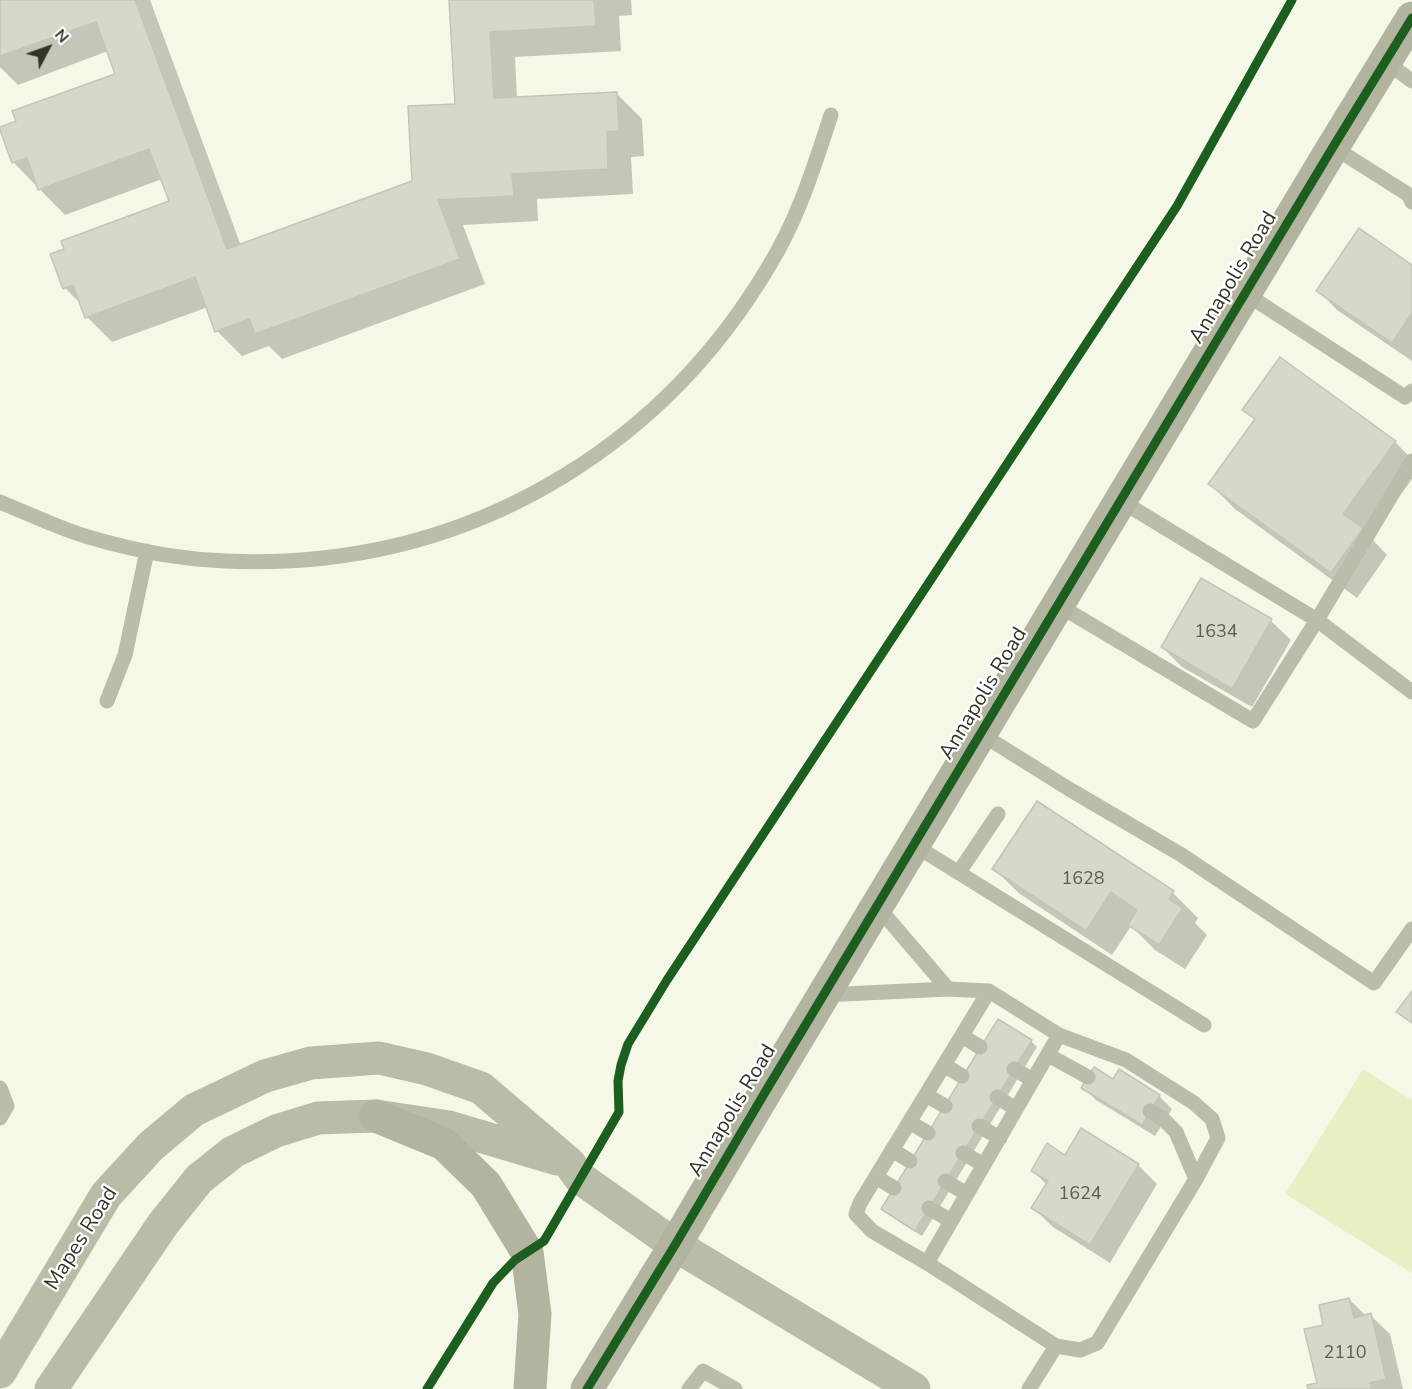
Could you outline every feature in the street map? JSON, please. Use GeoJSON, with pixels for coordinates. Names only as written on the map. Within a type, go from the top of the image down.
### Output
{"type":"FeatureCollection","features":[{"type":"Feature","properties":{"kind":"main road","name":"Annapolis Road"},"geometry":{"type":"LineString","coordinates":[[587,1389],[1412,18]]}},
{"type":"Feature","properties":{"kind":"main road"},"geometry":{"type":"LineString","coordinates":[[376,1116],[444,1144],[486,1185],[527,1252],[536,1314],[530,1389]]}},
{"type":"Feature","properties":{"kind":"street","name":"Mapes Road"},"geometry":{"type":"LineString","coordinates":[[0,1372],[113,1187],[151,1146],[194,1110],[265,1076],[311,1063],[379,1058],[427,1069],[481,1088],[569,1163],[580,1178],[675,1245],[914,1389]]}},
{"type":"Feature","properties":{"kind":"street"},"geometry":{"type":"LineString","coordinates":[[51,1389],[163,1224],[199,1179],[233,1152],[276,1131],[318,1118],[376,1116],[449,1127],[569,1163]]}},
{"type":"Feature","properties":{"kind":"lane"},"geometry":{"type":"LineString","coordinates":[[1386,62],[1412,81]]}},
{"type":"Feature","properties":{"kind":"lane"},"geometry":{"type":"LineString","coordinates":[[0,502],[74,532],[147,551],[216,560],[306,560],[389,548],[433,536],[483,518],[577,469],[620,438],[661,403],[695,368],[725,332],[770,265],[788,232],[810,181],[831,115]]}},
{"type":"Feature","properties":{"kind":"lane"},"geometry":{"type":"LineString","coordinates":[[1333,147],[1409,195],[1412,202]]}},
{"type":"Feature","properties":{"kind":"lane"},"geometry":{"type":"LineString","coordinates":[[1246,294],[1410,398]]}},
{"type":"Feature","properties":{"kind":"lane"},"geometry":{"type":"LineString","coordinates":[[1058,605],[1253,722],[1412,461]]}},
{"type":"Feature","properties":{"kind":"lane"},"geometry":{"type":"LineString","coordinates":[[1121,501],[1317,620],[1412,692]]}},
{"type":"Feature","properties":{"kind":"lane"},"geometry":{"type":"LineString","coordinates":[[107,701],[125,655],[147,551]]}},
{"type":"Feature","properties":{"kind":"lane"},"geometry":{"type":"LineString","coordinates":[[981,734],[1068,789],[1180,854],[1374,983],[1412,929]]}},
{"type":"Feature","properties":{"kind":"lane"},"geometry":{"type":"LineString","coordinates":[[959,872],[998,814]]}},
{"type":"Feature","properties":{"kind":"lane"},"geometry":{"type":"LineString","coordinates":[[914,845],[1204,1025]]}},
{"type":"Feature","properties":{"kind":"lane"},"geometry":{"type":"LineString","coordinates":[[877,906],[948,989]]}},
{"type":"Feature","properties":{"kind":"lane"},"geometry":{"type":"LineString","coordinates":[[823,995],[948,989],[989,991],[1059,1035],[1126,1060],[1194,1102],[1212,1119],[1218,1138],[1196,1179],[1097,1343],[1080,1350],[1056,1346],[927,1263],[872,1231],[856,1214],[860,1203],[989,991]]}},
{"type":"Feature","properties":{"kind":"lane"},"geometry":{"type":"LineString","coordinates":[[927,1263],[1059,1035]]}},
{"type":"Feature","properties":{"kind":"lane"},"geometry":{"type":"LineString","coordinates":[[962,1036],[981,1047]]}},
{"type":"Feature","properties":{"kind":"lane"},"geometry":{"type":"LineString","coordinates":[[1048,1055],[1088,1077]]}},
{"type":"Feature","properties":{"kind":"lane"},"geometry":{"type":"LineString","coordinates":[[944,1065],[962,1076]]}},
{"type":"Feature","properties":{"kind":"lane"},"geometry":{"type":"LineString","coordinates":[[1014,1069],[1033,1080]]}},
{"type":"Feature","properties":{"kind":"lane"},"geometry":{"type":"LineString","coordinates":[[0,1088],[7,1106],[0,1118]]}},
{"type":"Feature","properties":{"kind":"lane"},"geometry":{"type":"LineString","coordinates":[[926,1095],[945,1106]]}},
{"type":"Feature","properties":{"kind":"lane"},"geometry":{"type":"LineString","coordinates":[[997,1097],[1016,1109]]}},
{"type":"Feature","properties":{"kind":"lane"},"geometry":{"type":"LineString","coordinates":[[1150,1111],[1163,1119],[1176,1132],[1196,1179]]}},
{"type":"Feature","properties":{"kind":"lane"},"geometry":{"type":"LineString","coordinates":[[909,1122],[928,1133]]}},
{"type":"Feature","properties":{"kind":"lane"},"geometry":{"type":"LineString","coordinates":[[979,1126],[1000,1138]]}},
{"type":"Feature","properties":{"kind":"lane"},"geometry":{"type":"LineString","coordinates":[[892,1150],[910,1161]]}},
{"type":"Feature","properties":{"kind":"lane"},"geometry":{"type":"LineString","coordinates":[[963,1153],[984,1165]]}},
{"type":"Feature","properties":{"kind":"lane"},"geometry":{"type":"LineString","coordinates":[[876,1177],[894,1188]]}},
{"type":"Feature","properties":{"kind":"lane"},"geometry":{"type":"LineString","coordinates":[[945,1182],[967,1194]]}},
{"type":"Feature","properties":{"kind":"lane"},"geometry":{"type":"LineString","coordinates":[[929,1208],[951,1221]]}},
{"type":"Feature","properties":{"kind":"lane"},"geometry":{"type":"LineString","coordinates":[[1029,1389],[1056,1346]]}},
{"type":"Feature","properties":{"kind":"lane"},"geometry":{"type":"LineString","coordinates":[[689,1389],[703,1371],[735,1389]]}},
{"type":"Feature","properties":{"kind":"green space"},"geometry":{"type":"Polygon","coordinates":[[[1363,1069],[1412,1100],[1412,1273],[1285,1194],[1363,1069]]]}},
{"type":"Feature","properties":{"kind":"building"},"geometry":{"type":"Polygon","coordinates":[[[0,0],[135,0],[227,249],[412,181],[408,106],[455,104],[449,0],[594,0],[596,26],[490,32],[494,98],[617,92],[619,131],[607,132],[608,169],[512,174],[514,196],[438,200],[460,259],[255,334],[249,319],[215,332],[195,277],[85,318],[73,285],[63,289],[50,254],[64,249],[61,241],[169,201],[149,149],[38,190],[27,158],[12,163],[0,127],[16,121],[12,111],[115,74],[96,22],[0,56],[0,0]]]}},
{"type":"Feature","properties":{"kind":"building"},"geometry":{"type":"Polygon","coordinates":[[[1359,228],[1412,265],[1412,313],[1392,343],[1316,291],[1359,228]]]}},
{"type":"Feature","properties":{"kind":"building"},"geometry":{"type":"Polygon","coordinates":[[[1280,357],[1396,441],[1343,514],[1363,528],[1331,573],[1208,484],[1255,419],[1242,410],[1280,357]]]}},
{"type":"Feature","properties":{"kind":"building"},"geometry":{"type":"Polygon","coordinates":[[[1201,578],[1272,619],[1232,689],[1161,647],[1201,578]]]}},
{"type":"Feature","properties":{"kind":"building"},"geometry":{"type":"Polygon","coordinates":[[[1037,801],[1174,891],[1169,899],[1183,908],[1159,945],[1128,925],[1137,910],[1111,892],[1086,931],[992,869],[1037,801]]]}},
{"type":"Feature","properties":{"kind":"building"},"geometry":{"type":"Polygon","coordinates":[[[1412,991],[1412,1023],[1396,1012],[1412,991]]]}},
{"type":"Feature","properties":{"kind":"building"},"geometry":{"type":"Polygon","coordinates":[[[998,1019],[1032,1040],[915,1231],[881,1209],[998,1019]]]}},
{"type":"Feature","properties":{"kind":"building"},"geometry":{"type":"Polygon","coordinates":[[[1094,1067],[1113,1079],[1119,1069],[1160,1095],[1142,1125],[1081,1088],[1094,1067]]]}},
{"type":"Feature","properties":{"kind":"building"},"geometry":{"type":"Polygon","coordinates":[[[1081,1128],[1139,1164],[1090,1245],[1031,1208],[1048,1181],[1031,1171],[1047,1143],[1065,1155],[1081,1128]]]}},
{"type":"Feature","properties":{"kind":"building"},"geometry":{"type":"Polygon","coordinates":[[[1349,1298],[1354,1318],[1371,1313],[1386,1379],[1370,1383],[1372,1389],[1308,1389],[1307,1385],[1317,1383],[1304,1329],[1323,1325],[1319,1305],[1349,1298]]]}},
{"type":"Feature","properties":{"kind":"cycle path"},"geometry":{"type":"LineString","coordinates":[[427,1389],[493,1283],[515,1260],[544,1241],[619,1112],[618,1081],[628,1044],[667,980],[1177,206],[1292,0]]}},
{"type":"Feature","properties":{"kind":"cycle path"},"geometry":{"type":"LineString","coordinates":[[587,1389],[1412,18]]}}]}
